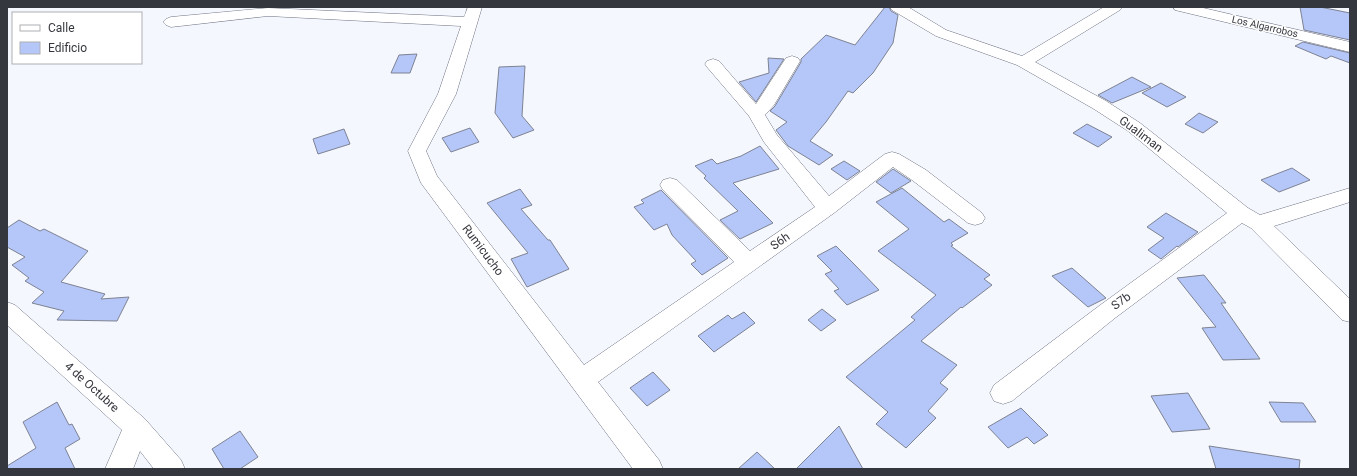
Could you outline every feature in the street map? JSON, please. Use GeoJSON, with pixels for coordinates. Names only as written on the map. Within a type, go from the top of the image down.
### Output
{"type":"FeatureCollection","features":[{"type":"Feature","properties":{"kind":"street","name":"Gualiman"},"geometry":{"type":"LineString","coordinates":[[897,7],[941,32],[1023,62],[1100,105],[1134,127],[1250,218],[1350,313]]}},
{"type":"Feature","properties":{"kind":"street"},"geometry":{"type":"LineString","coordinates":[[1023,62],[1115,7]]}},
{"type":"Feature","properties":{"kind":"street","name":"Los Algarrobos"},"geometry":{"type":"LineString","coordinates":[[1180,7],[1350,47]]}},
{"type":"Feature","properties":{"kind":"street"},"geometry":{"type":"LineString","coordinates":[[171,22],[268,12],[473,14]]}},
{"type":"Feature","properties":{"kind":"street","name":"Rumicucho"},"geometry":{"type":"LineString","coordinates":[[473,14],[447,94],[417,151],[428,178],[649,469]]}},
{"type":"Feature","properties":{"kind":"street"},"geometry":{"type":"LineString","coordinates":[[756,114],[765,105],[792,62]]}},
{"type":"Feature","properties":{"kind":"street"},"geometry":{"type":"LineString","coordinates":[[713,64],[756,114],[770,138],[827,208]]}},
{"type":"Feature","properties":{"kind":"street","name":"S6h"},"geometry":{"type":"LineString","coordinates":[[582,380],[827,208],[892,158],[919,175],[974,218]]}},
{"type":"Feature","properties":{"kind":"street"},"geometry":{"type":"LineString","coordinates":[[670,185],[748,263]]}},
{"type":"Feature","properties":{"kind":"street","name":"S7b"},"geometry":{"type":"LineString","coordinates":[[1003,393],[1107,312],[1250,218],[1350,195]]}},
{"type":"Feature","properties":{"kind":"street","name":"4 de Octubre"},"geometry":{"type":"LineString","coordinates":[[7,311],[136,427],[171,469]]}},
{"type":"Feature","properties":{"kind":"street"},"geometry":{"type":"LineString","coordinates":[[119,469],[136,427]]}},
{"type":"Feature","properties":{"kind":"building"},"geometry":{"type":"Polygon","coordinates":[[[885,7],[889,7],[891,11],[898,15],[893,43],[873,73],[853,93],[848,91],[826,122],[810,141],[833,155],[819,165],[788,146],[776,130],[787,122],[770,111],[775,106],[801,62],[801,59],[826,35],[855,45],[885,7]]]}},
{"type":"Feature","properties":{"kind":"building"},"geometry":{"type":"Polygon","coordinates":[[[1300,7],[1320,7],[1350,13],[1350,40],[1304,30],[1300,7]]]}},
{"type":"Feature","properties":{"kind":"building"},"geometry":{"type":"Polygon","coordinates":[[[1303,42],[1350,53],[1350,63],[1331,56],[1326,59],[1295,46],[1303,42]]]}},
{"type":"Feature","properties":{"kind":"building"},"geometry":{"type":"Polygon","coordinates":[[[417,54],[410,73],[391,73],[399,55],[417,54]]]}},
{"type":"Feature","properties":{"kind":"building"},"geometry":{"type":"Polygon","coordinates":[[[768,58],[784,59],[756,102],[739,82],[769,73],[768,58]]]}},
{"type":"Feature","properties":{"kind":"building"},"geometry":{"type":"Polygon","coordinates":[[[525,66],[522,116],[534,130],[513,138],[495,113],[499,67],[525,66]]]}},
{"type":"Feature","properties":{"kind":"building"},"geometry":{"type":"Polygon","coordinates":[[[1132,77],[1151,87],[1112,103],[1098,95],[1132,77]]]}},
{"type":"Feature","properties":{"kind":"building"},"geometry":{"type":"Polygon","coordinates":[[[1161,83],[1186,97],[1167,107],[1142,93],[1161,83]]]}},
{"type":"Feature","properties":{"kind":"building"},"geometry":{"type":"Polygon","coordinates":[[[1199,113],[1218,122],[1203,133],[1185,124],[1199,113]]]}},
{"type":"Feature","properties":{"kind":"building"},"geometry":{"type":"Polygon","coordinates":[[[1087,124],[1112,137],[1098,147],[1073,133],[1087,124]]]}},
{"type":"Feature","properties":{"kind":"building"},"geometry":{"type":"Polygon","coordinates":[[[470,128],[479,142],[451,152],[442,138],[470,128]]]}},
{"type":"Feature","properties":{"kind":"building"},"geometry":{"type":"Polygon","coordinates":[[[344,129],[350,144],[318,154],[313,139],[344,129]]]}},
{"type":"Feature","properties":{"kind":"building"},"geometry":{"type":"Polygon","coordinates":[[[760,146],[779,169],[733,183],[773,223],[740,239],[720,220],[738,211],[704,178],[706,176],[695,166],[712,159],[717,164],[741,156],[760,146]]]}},
{"type":"Feature","properties":{"kind":"building"},"geometry":{"type":"Polygon","coordinates":[[[844,161],[860,171],[847,180],[831,169],[844,161]]]}},
{"type":"Feature","properties":{"kind":"building"},"geometry":{"type":"Polygon","coordinates":[[[1292,168],[1310,180],[1279,192],[1261,180],[1292,168]]]}},
{"type":"Feature","properties":{"kind":"building"},"geometry":{"type":"Polygon","coordinates":[[[893,169],[911,181],[891,193],[876,182],[893,169]]]}},
{"type":"Feature","properties":{"kind":"building"},"geometry":{"type":"Polygon","coordinates":[[[902,188],[944,222],[949,219],[968,233],[951,243],[953,245],[951,246],[990,275],[984,279],[992,285],[962,308],[961,307],[921,341],[957,365],[940,383],[948,389],[928,411],[936,418],[906,448],[876,424],[888,412],[846,377],[915,320],[911,317],[936,295],[878,251],[909,229],[876,202],[902,188]]]}},
{"type":"Feature","properties":{"kind":"building"},"geometry":{"type":"Polygon","coordinates":[[[520,189],[532,205],[521,209],[548,240],[550,240],[569,269],[527,287],[511,259],[528,253],[487,203],[520,189]]]}},
{"type":"Feature","properties":{"kind":"building"},"geometry":{"type":"Polygon","coordinates":[[[661,190],[728,258],[702,275],[691,264],[696,261],[672,235],[667,224],[654,230],[634,207],[644,203],[641,200],[661,190]]]}},
{"type":"Feature","properties":{"kind":"building"},"geometry":{"type":"Polygon","coordinates":[[[1166,213],[1198,232],[1161,259],[1148,250],[1164,238],[1147,227],[1166,213]]]}},
{"type":"Feature","properties":{"kind":"building"},"geometry":{"type":"Polygon","coordinates":[[[19,220],[40,231],[44,229],[88,251],[61,282],[105,294],[101,299],[129,297],[117,321],[57,320],[64,311],[32,303],[44,292],[25,281],[29,278],[12,265],[25,257],[7,247],[7,228],[19,220]]]}},
{"type":"Feature","properties":{"kind":"building"},"geometry":{"type":"Polygon","coordinates":[[[836,246],[879,290],[847,305],[834,291],[839,289],[825,274],[832,271],[817,256],[836,246]]]}},
{"type":"Feature","properties":{"kind":"building"},"geometry":{"type":"Polygon","coordinates":[[[1072,268],[1106,298],[1088,307],[1052,276],[1072,268]]]}},
{"type":"Feature","properties":{"kind":"building"},"geometry":{"type":"Polygon","coordinates":[[[1204,275],[1226,303],[1221,303],[1260,359],[1223,360],[1202,328],[1216,327],[1177,278],[1204,275]]]}},
{"type":"Feature","properties":{"kind":"building"},"geometry":{"type":"Polygon","coordinates":[[[822,309],[836,320],[821,331],[808,320],[822,309]]]}},
{"type":"Feature","properties":{"kind":"building"},"geometry":{"type":"Polygon","coordinates":[[[744,312],[755,323],[714,352],[698,336],[728,315],[732,319],[744,312]]]}},
{"type":"Feature","properties":{"kind":"building"},"geometry":{"type":"Polygon","coordinates":[[[653,372],[670,390],[647,406],[630,388],[653,372]]]}},
{"type":"Feature","properties":{"kind":"building"},"geometry":{"type":"Polygon","coordinates":[[[1188,393],[1210,429],[1172,432],[1151,396],[1188,393]]]}},
{"type":"Feature","properties":{"kind":"building"},"geometry":{"type":"Polygon","coordinates":[[[57,402],[69,425],[72,424],[80,439],[65,448],[75,469],[7,469],[7,466],[36,448],[23,422],[57,402]]]}},
{"type":"Feature","properties":{"kind":"building"},"geometry":{"type":"Polygon","coordinates":[[[1269,402],[1303,403],[1316,422],[1281,422],[1269,402]]]}},
{"type":"Feature","properties":{"kind":"building"},"geometry":{"type":"Polygon","coordinates":[[[1021,408],[1048,435],[1034,444],[1027,437],[1008,448],[988,427],[1021,408]]]}},
{"type":"Feature","properties":{"kind":"building"},"geometry":{"type":"Polygon","coordinates":[[[839,426],[863,469],[796,469],[839,426]]]}},
{"type":"Feature","properties":{"kind":"building"},"geometry":{"type":"Polygon","coordinates":[[[240,431],[258,457],[240,469],[224,469],[212,449],[240,431]]]}},
{"type":"Feature","properties":{"kind":"building"},"geometry":{"type":"Polygon","coordinates":[[[1209,446],[1300,460],[1299,469],[1216,469],[1209,446]]]}},
{"type":"Feature","properties":{"kind":"building"},"geometry":{"type":"Polygon","coordinates":[[[757,452],[775,469],[738,469],[757,452]]]}}]}
